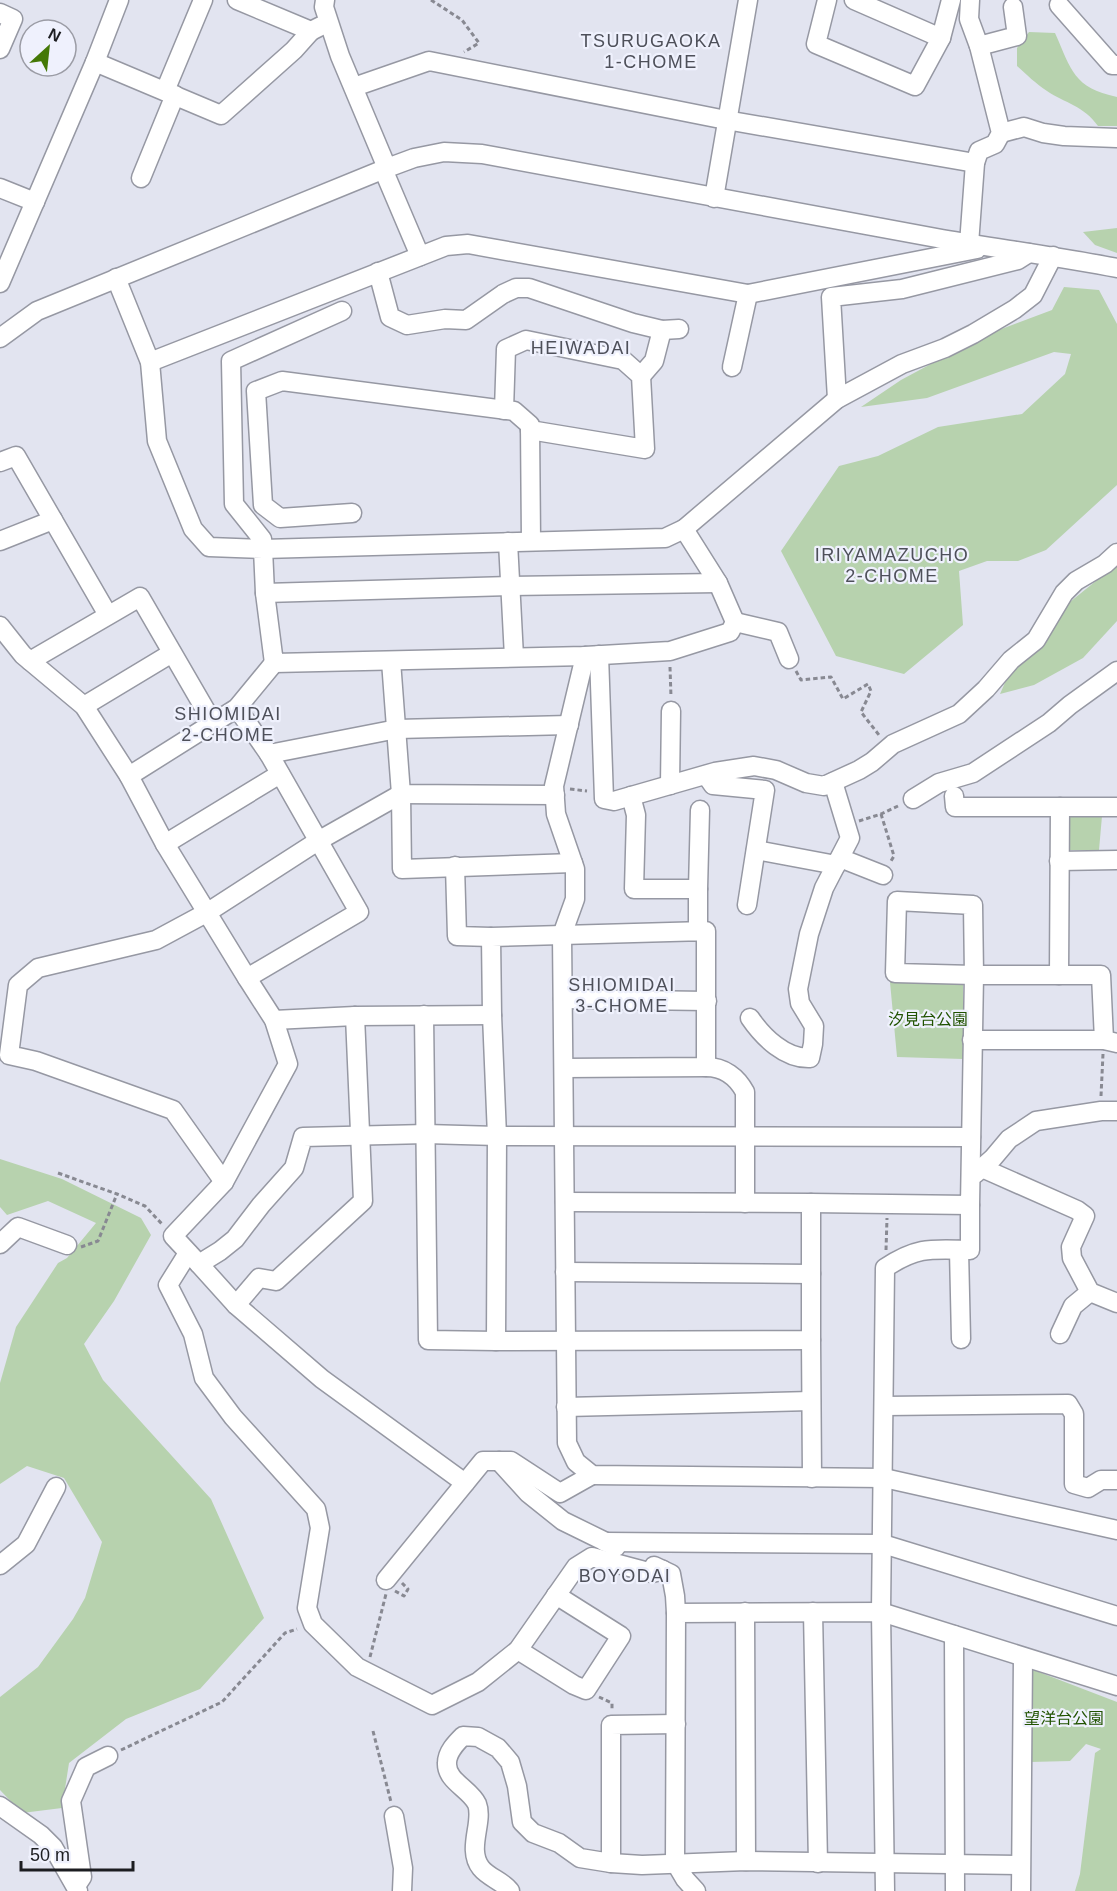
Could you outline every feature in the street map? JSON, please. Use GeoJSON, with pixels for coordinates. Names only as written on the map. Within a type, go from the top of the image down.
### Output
{"type":"FeatureCollection","features":[{"type":"Feature","properties":{"kind":"street"},"geometry":{"type":"LineString","coordinates":[[0,283],[95,62],[119,0]]}},
{"type":"Feature","properties":{"kind":"street"},"geometry":{"type":"LineString","coordinates":[[141,178],[203,0]]}},
{"type":"Feature","properties":{"kind":"street"},"geometry":{"type":"LineString","coordinates":[[237,0],[311,31]]}},
{"type":"Feature","properties":{"kind":"street"},"geometry":{"type":"LineString","coordinates":[[325,0],[324,7],[329,22],[420,256]]}},
{"type":"Feature","properties":{"kind":"street"},"geometry":{"type":"LineString","coordinates":[[714,198],[748,0]]}},
{"type":"Feature","properties":{"kind":"street"},"geometry":{"type":"LineString","coordinates":[[827,0],[816,44],[915,86],[941,38],[951,0]]}},
{"type":"Feature","properties":{"kind":"street"},"geometry":{"type":"LineString","coordinates":[[854,0],[941,38]]}},
{"type":"Feature","properties":{"kind":"street"},"geometry":{"type":"LineString","coordinates":[[969,244],[975,163],[979,151],[995,144],[1001,133],[979,46],[969,19],[970,0]]}},
{"type":"Feature","properties":{"kind":"street"},"geometry":{"type":"LineString","coordinates":[[1059,5],[1112,65],[1117,65]]}},
{"type":"Feature","properties":{"kind":"street"},"geometry":{"type":"LineString","coordinates":[[979,46],[1017,36],[1013,7]]}},
{"type":"Feature","properties":{"kind":"street"},"geometry":{"type":"LineString","coordinates":[[0,13],[13,19],[0,49]]}},
{"type":"Feature","properties":{"kind":"street"},"geometry":{"type":"LineString","coordinates":[[95,62],[221,115],[294,50],[311,31],[329,22]]}},
{"type":"Feature","properties":{"kind":"street"},"geometry":{"type":"LineString","coordinates":[[354,87],[429,62],[726,120],[975,163]]}},
{"type":"Feature","properties":{"kind":"street"},"geometry":{"type":"LineString","coordinates":[[1001,133],[1024,127],[1064,136],[1117,138]]}},
{"type":"Feature","properties":{"kind":"street"},"geometry":{"type":"LineString","coordinates":[[0,338],[37,311],[385,168],[414,158],[444,152],[482,154],[969,244],[1117,268]]}},
{"type":"Feature","properties":{"kind":"street"},"geometry":{"type":"LineString","coordinates":[[0,188],[35,202]]}},
{"type":"Feature","properties":{"kind":"street"},"geometry":{"type":"LineString","coordinates":[[150,362],[446,246],[468,244],[748,294],[988,247]]}},
{"type":"Feature","properties":{"kind":"street"},"geometry":{"type":"LineString","coordinates":[[837,399],[831,297],[902,289],[1018,260],[1029,253]]}},
{"type":"Feature","properties":{"kind":"street"},"geometry":{"type":"LineString","coordinates":[[116,278],[150,362],[157,441],[193,529],[209,547],[263,549],[664,538],[684,529],[837,399],[902,364],[974,334],[1015,309],[1033,295],[1053,256]]}},
{"type":"Feature","properties":{"kind":"street"},"geometry":{"type":"LineString","coordinates":[[378,272],[390,317],[407,325],[445,319],[466,320],[503,294],[516,288],[529,288],[633,323],[671,329],[654,361],[641,376],[645,449],[530,430]]}},
{"type":"Feature","properties":{"kind":"street"},"geometry":{"type":"LineString","coordinates":[[732,367],[748,294]]}},
{"type":"Feature","properties":{"kind":"street"},"geometry":{"type":"LineString","coordinates":[[129,776],[237,708],[274,663],[265,592],[262,538],[234,504],[231,361],[342,311]]}},
{"type":"Feature","properties":{"kind":"street"},"geometry":{"type":"LineString","coordinates":[[504,410],[506,349],[526,340],[623,360],[641,376]]}},
{"type":"Feature","properties":{"kind":"street"},"geometry":{"type":"LineString","coordinates":[[352,513],[280,518],[263,505],[256,391],[282,381],[514,411],[530,425],[531,542]]}},
{"type":"Feature","properties":{"kind":"street"},"geometry":{"type":"LineString","coordinates":[[0,462],[16,456],[108,615]]}},
{"type":"Feature","properties":{"kind":"street"},"geometry":{"type":"LineString","coordinates":[[0,541],[53,519]]}},
{"type":"Feature","properties":{"kind":"street"},"geometry":{"type":"LineString","coordinates":[[274,663],[592,656],[670,651],[730,632],[735,621],[718,583],[684,529]]}},
{"type":"Feature","properties":{"kind":"street"},"geometry":{"type":"LineString","coordinates":[[508,542],[514,657]]}},
{"type":"Feature","properties":{"kind":"street"},"geometry":{"type":"LineString","coordinates":[[592,656],[604,799],[614,801],[706,775],[754,766],[776,770],[806,783],[824,786],[872,762],[893,744],[959,714],[986,689],[1011,660],[1036,640],[1064,593],[1076,580],[1105,564],[1117,552]]}},
{"type":"Feature","properties":{"kind":"street"},"geometry":{"type":"LineString","coordinates":[[265,592],[718,583]]}},
{"type":"Feature","properties":{"kind":"street"},"geometry":{"type":"LineString","coordinates":[[30,661],[140,597],[213,723]]}},
{"type":"Feature","properties":{"kind":"street"},"geometry":{"type":"LineString","coordinates":[[735,621],[778,632],[789,659]]}},
{"type":"Feature","properties":{"kind":"street"},"geometry":{"type":"LineString","coordinates":[[0,626],[23,655],[84,706],[129,776],[165,844],[274,1020],[288,1064],[224,1182],[173,1236],[236,1305],[322,1379],[465,1483]]}},
{"type":"Feature","properties":{"kind":"street"},"geometry":{"type":"LineString","coordinates":[[84,706],[172,653]]}},
{"type":"Feature","properties":{"kind":"street"},"geometry":{"type":"LineString","coordinates":[[561,792],[554,786],[569,725],[592,656]]}},
{"type":"Feature","properties":{"kind":"street"},"geometry":{"type":"LineString","coordinates":[[391,661],[401,794],[402,869],[573,863]]}},
{"type":"Feature","properties":{"kind":"street"},"geometry":{"type":"LineString","coordinates":[[913,798],[939,783],[974,773],[1050,723],[1070,705],[1117,671]]}},
{"type":"Feature","properties":{"kind":"street"},"geometry":{"type":"LineString","coordinates":[[237,708],[269,754],[359,912],[247,978]]}},
{"type":"Feature","properties":{"kind":"street"},"geometry":{"type":"LineString","coordinates":[[670,785],[671,711]]}},
{"type":"Feature","properties":{"kind":"street"},"geometry":{"type":"LineString","coordinates":[[269,754],[397,729],[569,725]]}},
{"type":"Feature","properties":{"kind":"street"},"geometry":{"type":"LineString","coordinates":[[165,844],[280,774]]}},
{"type":"Feature","properties":{"kind":"street"},"geometry":{"type":"LineString","coordinates":[[706,775],[713,785],[765,790],[747,905]]}},
{"type":"Feature","properties":{"kind":"street"},"geometry":{"type":"LineString","coordinates":[[750,1018],[760,1032],[782,1050],[798,1059],[810,1058],[814,1026],[800,1004],[798,989],[809,934],[824,888],[850,838],[833,782]]}},
{"type":"Feature","properties":{"kind":"street"},"geometry":{"type":"LineString","coordinates":[[224,1182],[173,1110],[36,1061],[9,1054],[18,985],[38,968],[156,940],[208,912],[318,841],[401,794],[561,792]]}},
{"type":"Feature","properties":{"kind":"street"},"geometry":{"type":"LineString","coordinates":[[561,792],[556,814],[575,869],[575,899],[562,935],[567,1443],[576,1462],[592,1475]]}},
{"type":"Feature","properties":{"kind":"street"},"geometry":{"type":"LineString","coordinates":[[631,796],[636,815],[634,889],[698,889]]}},
{"type":"Feature","properties":{"kind":"street"},"geometry":{"type":"LineString","coordinates":[[954,796],[955,807],[1117,807]]}},
{"type":"Feature","properties":{"kind":"street"},"geometry":{"type":"LineString","coordinates":[[1059,975],[1060,807]]}},
{"type":"Feature","properties":{"kind":"street"},"geometry":{"type":"LineString","coordinates":[[698,931],[700,810]]}},
{"type":"Feature","properties":{"kind":"street"},"geometry":{"type":"LineString","coordinates":[[756,850],[838,861],[883,875]]}},
{"type":"Feature","properties":{"kind":"street"},"geometry":{"type":"LineString","coordinates":[[1059,861],[1117,860]]}},
{"type":"Feature","properties":{"kind":"street"},"geometry":{"type":"LineString","coordinates":[[455,867],[457,936],[706,931],[706,1067]]}},
{"type":"Feature","properties":{"kind":"street"},"geometry":{"type":"LineString","coordinates":[[885,1891],[881,1612],[885,1268],[901,1257],[922,1250],[970,1250],[970,1205],[976,1173],[971,1137],[972,1040],[974,975],[973,905],[897,901],[895,973],[974,975],[1101,975],[1110,1042],[972,1040]]}},
{"type":"Feature","properties":{"kind":"street"},"geometry":{"type":"LineString","coordinates":[[491,937],[497,1136],[496,1341]]}},
{"type":"Feature","properties":{"kind":"street"},"geometry":{"type":"LineString","coordinates":[[563,999],[707,1001]]}},
{"type":"Feature","properties":{"kind":"street"},"geometry":{"type":"LineString","coordinates":[[424,1015],[428,1340],[811,1340]]}},
{"type":"Feature","properties":{"kind":"street"},"geometry":{"type":"LineString","coordinates":[[274,1020],[355,1016],[492,1015]]}},
{"type":"Feature","properties":{"kind":"street"},"geometry":{"type":"LineString","coordinates":[[236,1305],[259,1278],[276,1281],[363,1201],[355,1016]]}},
{"type":"Feature","properties":{"kind":"street"},"geometry":{"type":"LineString","coordinates":[[564,1068],[717,1067],[729,1073],[740,1083],[745,1092],[745,1203]]}},
{"type":"Feature","properties":{"kind":"street"},"geometry":{"type":"LineString","coordinates":[[976,1173],[1009,1139],[1036,1121],[1109,1111]]}},
{"type":"Feature","properties":{"kind":"street"},"geometry":{"type":"LineString","coordinates":[[663,1570],[652,1573],[592,1557],[576,1567],[518,1650],[478,1682],[432,1705],[357,1667],[313,1624],[307,1608],[320,1528],[316,1509],[233,1417],[204,1378],[193,1334],[168,1285],[193,1258],[220,1251],[235,1239],[294,1168],[303,1137],[426,1134],[971,1137]]}},
{"type":"Feature","properties":{"kind":"street"},"geometry":{"type":"LineString","coordinates":[[976,1173],[1077,1210],[1084,1216],[1071,1247],[1072,1258],[1090,1292],[1117,1303]]}},
{"type":"Feature","properties":{"kind":"street"},"geometry":{"type":"LineString","coordinates":[[565,1202],[970,1205]]}},
{"type":"Feature","properties":{"kind":"street"},"geometry":{"type":"LineString","coordinates":[[811,1203],[812,1478]]}},
{"type":"Feature","properties":{"kind":"street"},"geometry":{"type":"LineString","coordinates":[[0,1244],[18,1227],[67,1245]]}},
{"type":"Feature","properties":{"kind":"street"},"geometry":{"type":"LineString","coordinates":[[959,1250],[961,1339]]}},
{"type":"Feature","properties":{"kind":"street"},"geometry":{"type":"LineString","coordinates":[[566,1272],[811,1274]]}},
{"type":"Feature","properties":{"kind":"street"},"geometry":{"type":"LineString","coordinates":[[1060,1334],[1073,1306],[1090,1292]]}},
{"type":"Feature","properties":{"kind":"street"},"geometry":{"type":"LineString","coordinates":[[567,1407],[812,1401]]}},
{"type":"Feature","properties":{"kind":"street"},"geometry":{"type":"LineString","coordinates":[[885,1406],[1068,1404],[1074,1414],[1074,1484],[1088,1488],[1101,1480],[1117,1480]]}},
{"type":"Feature","properties":{"kind":"street"},"geometry":{"type":"LineString","coordinates":[[498,1460],[528,1493],[563,1521],[670,1574],[676,1613],[675,1862],[685,1880],[696,1891]]}},
{"type":"Feature","properties":{"kind":"street"},"geometry":{"type":"LineString","coordinates":[[387,1584],[483,1461],[511,1461],[560,1493],[592,1475],[884,1478],[1117,1530]]}},
{"type":"Feature","properties":{"kind":"street"},"geometry":{"type":"LineString","coordinates":[[0,1565],[26,1544],[56,1487]]}},
{"type":"Feature","properties":{"kind":"street"},"geometry":{"type":"LineString","coordinates":[[605,1542],[883,1544],[1117,1616]]}},
{"type":"Feature","properties":{"kind":"street"},"geometry":{"type":"LineString","coordinates":[[518,1650],[586,1690],[621,1636],[556,1595]]}},
{"type":"Feature","properties":{"kind":"street"},"geometry":{"type":"LineString","coordinates":[[745,1612],[746,1861]]}},
{"type":"Feature","properties":{"kind":"street"},"geometry":{"type":"LineString","coordinates":[[813,1612],[818,1863]]}},
{"type":"Feature","properties":{"kind":"street"},"geometry":{"type":"LineString","coordinates":[[676,1613],[881,1612],[1117,1686]]}},
{"type":"Feature","properties":{"kind":"street"},"geometry":{"type":"LineString","coordinates":[[954,1635],[955,1891]]}},
{"type":"Feature","properties":{"kind":"street"},"geometry":{"type":"LineString","coordinates":[[1021,1891],[1023,1658]]}},
{"type":"Feature","properties":{"kind":"street"},"geometry":{"type":"LineString","coordinates":[[611,1863],[611,1725],[676,1724]]}},
{"type":"Feature","properties":{"kind":"street"},"geometry":{"type":"LineString","coordinates":[[510,1891],[480,1867],[475,1851],[477,1805],[468,1792],[449,1774],[447,1762],[453,1745],[463,1736],[478,1737],[498,1748],[510,1762],[517,1786],[522,1822],[533,1833],[559,1843],[580,1858],[642,1865],[746,1861],[1020,1865]]}},
{"type":"Feature","properties":{"kind":"street"},"geometry":{"type":"LineString","coordinates":[[77,1888],[82,1877],[71,1801],[86,1767],[108,1756]]}},
{"type":"Feature","properties":{"kind":"street"},"geometry":{"type":"LineString","coordinates":[[0,1806],[41,1835],[53,1847],[77,1888]]}},
{"type":"Feature","properties":{"kind":"street"},"geometry":{"type":"LineString","coordinates":[[394,1816],[403,1868],[402,1891]]}},
{"type":"Feature","properties":{"kind":"path"},"geometry":{"type":"LineString","coordinates":[[431,0],[462,20],[478,43],[444,64]]}},
{"type":"Feature","properties":{"kind":"path"},"geometry":{"type":"LineString","coordinates":[[670,651],[671,711]]}},
{"type":"Feature","properties":{"kind":"path"},"geometry":{"type":"LineString","coordinates":[[789,659],[801,680],[831,677],[843,699],[868,684],[871,691],[861,712],[888,748]]}},
{"type":"Feature","properties":{"kind":"path"},"geometry":{"type":"LineString","coordinates":[[561,792],[597,792]]}},
{"type":"Feature","properties":{"kind":"path"},"geometry":{"type":"LineString","coordinates":[[846,825],[880,814],[913,798]]}},
{"type":"Feature","properties":{"kind":"path"},"geometry":{"type":"LineString","coordinates":[[1109,1111],[1110,1042]]}},
{"type":"Feature","properties":{"kind":"path"},"geometry":{"type":"LineString","coordinates":[[58,1173],[145,1206],[173,1236]]}},
{"type":"Feature","properties":{"kind":"path"},"geometry":{"type":"LineString","coordinates":[[67,1245],[84,1248],[98,1241],[117,1194]]}},
{"type":"Feature","properties":{"kind":"path"},"geometry":{"type":"LineString","coordinates":[[885,1268],[887,1204]]}},
{"type":"Feature","properties":{"kind":"path"},"geometry":{"type":"LineString","coordinates":[[357,1667],[371,1657],[387,1584]]}},
{"type":"Feature","properties":{"kind":"path"},"geometry":{"type":"LineString","coordinates":[[108,1756],[222,1702],[285,1633],[313,1624]]}},
{"type":"Feature","properties":{"kind":"path"},"geometry":{"type":"LineString","coordinates":[[586,1690],[612,1703],[611,1725]]}},
{"type":"Feature","properties":{"kind":"path"},"geometry":{"type":"LineString","coordinates":[[373,1731],[394,1816]]}},
{"type":"Feature","properties":{"kind":"green space"},"geometry":{"type":"Polygon","coordinates":[[[1029,32],[1055,33],[1076,76],[1091,88],[1117,97],[1117,126],[1098,126],[1087,114],[1043,88],[1017,66],[1017,48],[1029,32]]]}},
{"type":"Feature","properties":{"kind":"green space"},"geometry":{"type":"Polygon","coordinates":[[[1117,228],[1117,253],[1095,245],[1083,232],[1117,228]]]}},
{"type":"Feature","properties":{"kind":"green space"},"geometry":{"type":"Polygon","coordinates":[[[1064,287],[1099,290],[1117,324],[1117,485],[1046,550],[1018,561],[987,561],[959,571],[963,625],[904,674],[836,656],[781,551],[839,466],[878,456],[938,427],[1022,414],[1065,374],[1071,354],[1054,352],[927,398],[861,407],[901,380],[983,336],[1052,310],[1064,287]]]}},
{"type":"Feature","properties":{"kind":"green space"},"geometry":{"type":"Polygon","coordinates":[[[1117,564],[1117,621],[1083,658],[1034,685],[1000,694],[1024,639],[1117,564]]]}},
{"type":"Feature","properties":{"kind":"green space"},"geometry":{"type":"Polygon","coordinates":[[[1065,815],[1102,816],[1099,850],[1064,850],[1065,815]]]}},
{"type":"Feature","properties":{"kind":"green space","name":"汐見台公園"},"geometry":{"type":"Polygon","coordinates":[[[890,982],[963,982],[963,1059],[897,1057],[890,982]]]}},
{"type":"Feature","properties":{"kind":"green space"},"geometry":{"type":"Polygon","coordinates":[[[0,1159],[62,1179],[141,1218],[151,1235],[114,1301],[84,1344],[103,1380],[211,1499],[264,1618],[200,1689],[126,1719],[69,1763],[62,1808],[22,1813],[0,1790],[0,1697],[38,1667],[73,1619],[85,1598],[102,1542],[64,1478],[27,1466],[0,1484],[0,1383],[16,1327],[58,1263],[67,1258],[96,1223],[48,1201],[7,1215],[0,1207],[0,1159]]]}},
{"type":"Feature","properties":{"kind":"green space","name":"望洋台公園"},"geometry":{"type":"Polygon","coordinates":[[[1031,1669],[1117,1702],[1117,1891],[1075,1891],[1080,1874],[1095,1753],[1101,1749],[1086,1744],[1070,1761],[1030,1762],[1031,1669]]]}},
{"type":"Feature","properties":{"kind":"district","name":"TSURUGAOKA 1-CHOME"},"geometry":{"type":"Point","coordinates":[651,51]}},
{"type":"Feature","properties":{"kind":"district","name":"HEIWADAI"},"geometry":{"type":"Point","coordinates":[581,348]}},
{"type":"Feature","properties":{"kind":"district","name":"IRIYAMAZUCHO 2-CHOME"},"geometry":{"type":"Point","coordinates":[892,565]}},
{"type":"Feature","properties":{"kind":"district","name":"SHIOMIDAI 2-CHOME"},"geometry":{"type":"Point","coordinates":[228,724]}},
{"type":"Feature","properties":{"kind":"district","name":"SHIOMIDAI 3-CHOME"},"geometry":{"type":"Point","coordinates":[622,995]}},
{"type":"Feature","properties":{"kind":"district","name":"BOYODAI"},"geometry":{"type":"Point","coordinates":[625,1576]}}]}
